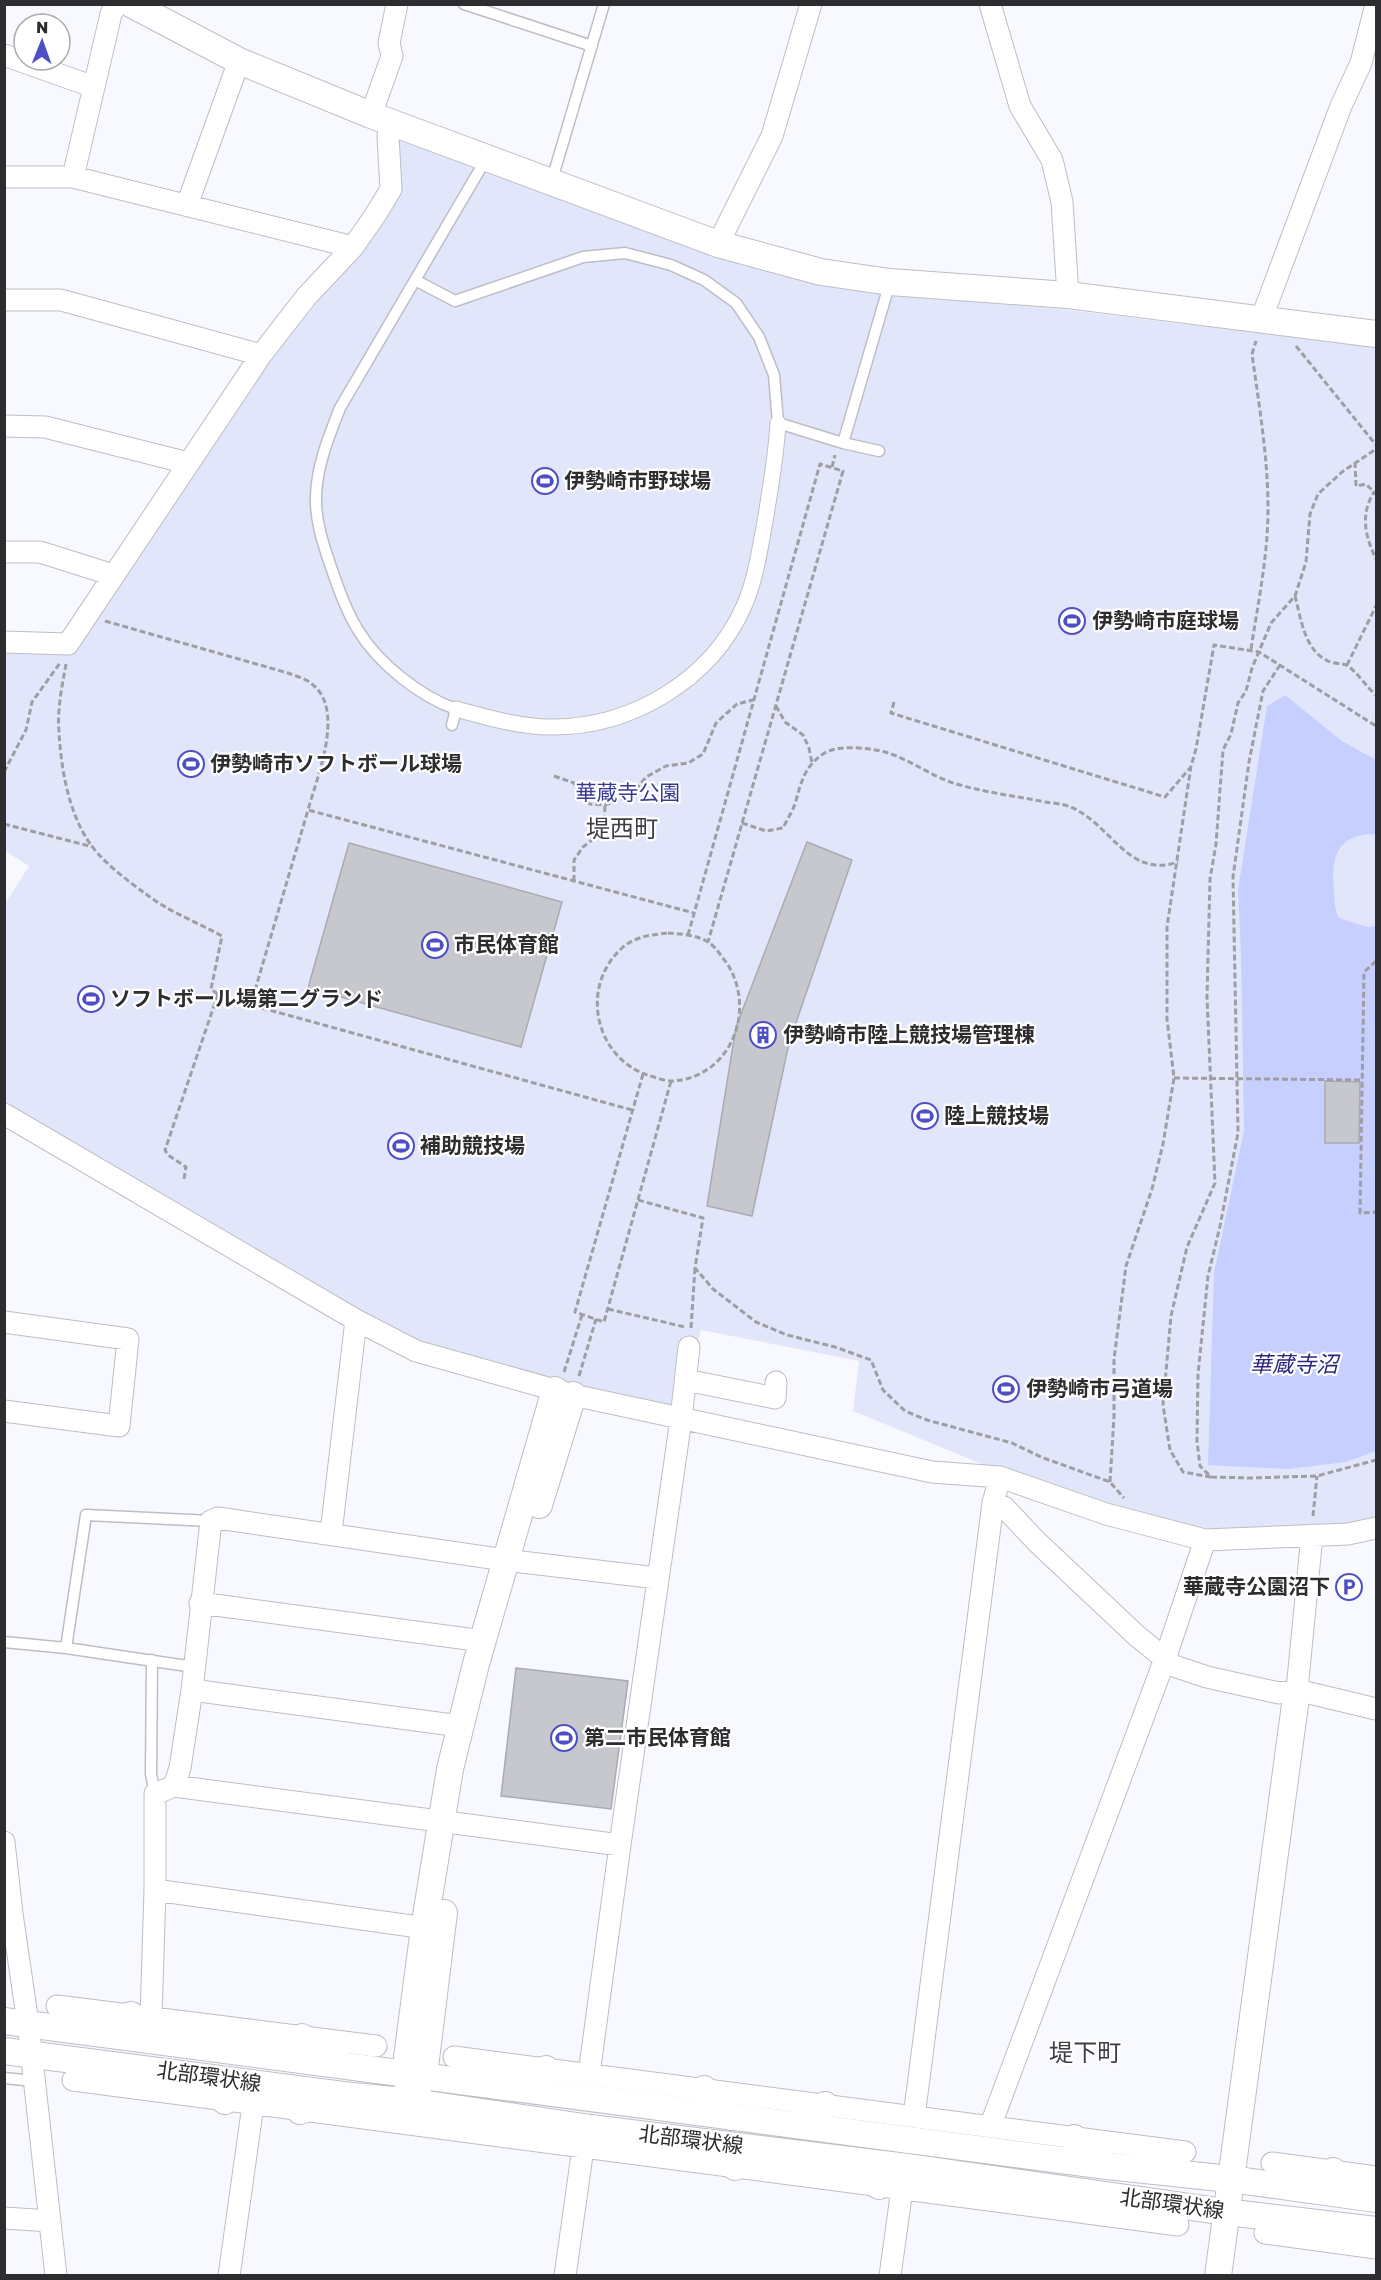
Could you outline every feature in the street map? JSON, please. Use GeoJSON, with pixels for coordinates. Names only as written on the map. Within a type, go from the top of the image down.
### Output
{"type":"FeatureCollection","features":[{"type":"Feature","properties":{"kind":"street"},"geometry":{"type":"LineString","coordinates":[[73,177],[111,14],[117,4]]}},
{"type":"Feature","properties":{"kind":"street"},"geometry":{"type":"LineString","coordinates":[[130,4],[239,61],[382,119],[717,244],[821,272],[890,282],[1068,295],[1377,334]]}},
{"type":"Feature","properties":{"kind":"street"},"geometry":{"type":"LineString","coordinates":[[4,642],[68,644],[261,356],[306,297],[353,247],[391,189],[388,136],[382,119],[392,56],[389,43],[397,4]]}},
{"type":"Feature","properties":{"kind":"street"},"geometry":{"type":"LineString","coordinates":[[717,244],[772,136],[811,4]]}},
{"type":"Feature","properties":{"kind":"street"},"geometry":{"type":"LineString","coordinates":[[990,4],[1020,106],[1052,160],[1062,202],[1068,295]]}},
{"type":"Feature","properties":{"kind":"street"},"geometry":{"type":"LineString","coordinates":[[1261,320],[1341,106],[1361,63],[1376,4]]}},
{"type":"Feature","properties":{"kind":"street"},"geometry":{"type":"LineString","coordinates":[[4,55],[94,87]]}},
{"type":"Feature","properties":{"kind":"street"},"geometry":{"type":"LineString","coordinates":[[187,205],[239,61]]}},
{"type":"Feature","properties":{"kind":"street"},"geometry":{"type":"LineString","coordinates":[[4,177],[73,177],[353,247]]}},
{"type":"Feature","properties":{"kind":"street"},"geometry":{"type":"LineString","coordinates":[[4,300],[62,300],[254,352],[261,356]]}},
{"type":"Feature","properties":{"kind":"street"},"geometry":{"type":"LineString","coordinates":[[456,709],[494,719],[549,727],[604,722],[647,707],[680,686],[723,642],[744,607],[758,558],[776,452],[778,423]]}},
{"type":"Feature","properties":{"kind":"street"},"geometry":{"type":"LineString","coordinates":[[4,426],[45,427],[180,461],[186,466]]}},
{"type":"Feature","properties":{"kind":"street"},"geometry":{"type":"LineString","coordinates":[[4,552],[40,552],[113,575]]}},
{"type":"Feature","properties":{"kind":"street"},"geometry":{"type":"LineString","coordinates":[[4,1114],[356,1320],[416,1351],[681,1419],[932,1472],[1000,1477],[1106,1514],[1205,1540],[1312,1531],[1348,1534],[1377,1528]]}},
{"type":"Feature","properties":{"kind":"street"},"geometry":{"type":"LineString","coordinates":[[332,1533],[356,1320]]}},
{"type":"Feature","properties":{"kind":"street"},"geometry":{"type":"LineString","coordinates":[[4,1322],[128,1339],[119,1426],[4,1411]]}},
{"type":"Feature","properties":{"kind":"street"},"geometry":{"type":"LineString","coordinates":[[589,2074],[681,1419],[690,1338]]}},
{"type":"Feature","properties":{"kind":"street"},"geometry":{"type":"LineString","coordinates":[[686,1380],[775,1398],[776,1382]]}},
{"type":"Feature","properties":{"kind":"street"},"geometry":{"type":"LineString","coordinates":[[413,2102],[414,2074],[448,1822],[450,1769],[483,1641],[513,1561],[566,1388]]}},
{"type":"Feature","properties":{"kind":"street"},"geometry":{"type":"LineString","coordinates":[[914,2117],[993,1503],[1000,1477]]}},
{"type":"Feature","properties":{"kind":"street"},"geometry":{"type":"LineString","coordinates":[[993,1503],[1004,1507],[1037,1542],[1174,1666],[1208,1677],[1279,1694],[1297,1690],[1377,1709]]}},
{"type":"Feature","properties":{"kind":"street"},"geometry":{"type":"LineString","coordinates":[[141,2016],[165,1790],[180,1768],[192,1690],[211,1521],[218,1518],[513,1561],[657,1578]]}},
{"type":"Feature","properties":{"kind":"street"},"geometry":{"type":"LineString","coordinates":[[1218,2276],[1297,1690],[1312,1531]]}},
{"type":"Feature","properties":{"kind":"street"},"geometry":{"type":"LineString","coordinates":[[990,2127],[1165,1659],[1205,1540]]}},
{"type":"Feature","properties":{"kind":"street"},"geometry":{"type":"LineString","coordinates":[[448,1822],[494,1654],[513,1561]]}},
{"type":"Feature","properties":{"kind":"street"},"geometry":{"type":"LineString","coordinates":[[200,1603],[483,1641]]}},
{"type":"Feature","properties":{"kind":"street"},"geometry":{"type":"LineString","coordinates":[[192,1690],[460,1726]]}},
{"type":"Feature","properties":{"kind":"street"},"geometry":{"type":"LineString","coordinates":[[165,1790],[448,1822],[620,1845]]}},
{"type":"Feature","properties":{"kind":"street"},"geometry":{"type":"LineString","coordinates":[[4,1842],[16,2022],[31,2054],[56,2276]]}},
{"type":"Feature","properties":{"kind":"street"},"geometry":{"type":"LineString","coordinates":[[155,1890],[433,1930]]}},
{"type":"Feature","properties":{"kind":"street"},"geometry":{"type":"LineString","coordinates":[[57,2006],[376,2046]]}},
{"type":"Feature","properties":{"kind":"street"},"geometry":{"type":"LineString","coordinates":[[82,2031],[141,2016]]}},
{"type":"Feature","properties":{"kind":"street","name":"北部環状線"},"geometry":{"type":"LineString","coordinates":[[16,2022],[1107,2166],[1230,2179],[1377,2199]]}},
{"type":"Feature","properties":{"kind":"street"},"geometry":{"type":"LineString","coordinates":[[302,2037],[339,2064]]}},
{"type":"Feature","properties":{"kind":"street","name":"北部環状線"},"geometry":{"type":"LineString","coordinates":[[4,2050],[343,2095],[413,2102],[548,2122],[844,2159],[1347,2227],[1374,2242]]}},
{"type":"Feature","properties":{"kind":"street"},"geometry":{"type":"LineString","coordinates":[[454,2057],[1185,2152]]}},
{"type":"Feature","properties":{"kind":"street"},"geometry":{"type":"LineString","coordinates":[[500,2086],[546,2068]]}},
{"type":"Feature","properties":{"kind":"street"},"geometry":{"type":"LineString","coordinates":[[196,2076],[225,2101]]}},
{"type":"Feature","properties":{"kind":"street"},"geometry":{"type":"LineString","coordinates":[[72,2080],[1179,2225]]}},
{"type":"Feature","properties":{"kind":"street"},"geometry":{"type":"LineString","coordinates":[[705,2089],[731,2117]]}},
{"type":"Feature","properties":{"kind":"street"},"geometry":{"type":"LineString","coordinates":[[300,2111],[343,2095]]}},
{"type":"Feature","properties":{"kind":"street"},"geometry":{"type":"LineString","coordinates":[[229,2276],[253,2105]]}},
{"type":"Feature","properties":{"kind":"street"},"geometry":{"type":"LineString","coordinates":[[794,2125],[825,2105]]}},
{"type":"Feature","properties":{"kind":"street"},"geometry":{"type":"LineString","coordinates":[[548,2122],[579,2147]]}},
{"type":"Feature","properties":{"kind":"street"},"geometry":{"type":"LineString","coordinates":[[1074,2138],[1107,2166]]}},
{"type":"Feature","properties":{"kind":"street"},"geometry":{"type":"LineString","coordinates":[[565,2276],[579,2147]]}},
{"type":"Feature","properties":{"kind":"street"},"geometry":{"type":"LineString","coordinates":[[735,2167],[770,2150]]}},
{"type":"Feature","properties":{"kind":"street"},"geometry":{"type":"LineString","coordinates":[[844,2159],[891,2187]]}},
{"type":"Feature","properties":{"kind":"street"},"geometry":{"type":"LineString","coordinates":[[1272,2163],[1377,2177]]}},
{"type":"Feature","properties":{"kind":"street"},"geometry":{"type":"LineString","coordinates":[[1295,2188],[1333,2171]]}},
{"type":"Feature","properties":{"kind":"street"},"geometry":{"type":"LineString","coordinates":[[890,2276],[891,2187]]}},
{"type":"Feature","properties":{"kind":"street"},"geometry":{"type":"LineString","coordinates":[[1120,2217],[1148,2201]]}},
{"type":"Feature","properties":{"kind":"street"},"geometry":{"type":"LineString","coordinates":[[4,2218],[50,2221]]}},
{"type":"Feature","properties":{"kind":"street"},"geometry":{"type":"LineString","coordinates":[[1265,2233],[1374,2242]]}},
{"type":"Feature","properties":{"kind":"lane"},"geometry":{"type":"LineString","coordinates":[[464,4],[592,46]]}},
{"type":"Feature","properties":{"kind":"lane"},"geometry":{"type":"LineString","coordinates":[[551,183],[604,4]]}},
{"type":"Feature","properties":{"kind":"lane"},"geometry":{"type":"LineString","coordinates":[[452,725],[456,709],[421,692],[388,665],[358,630],[339,590],[321,539],[316,496],[323,453],[339,408],[486,159]]}},
{"type":"Feature","properties":{"kind":"lane"},"geometry":{"type":"LineString","coordinates":[[415,280],[455,300],[583,257],[625,253],[671,265],[704,280],[736,303],[759,337],[774,375],[778,423],[843,443],[879,450]]}},
{"type":"Feature","properties":{"kind":"lane"},"geometry":{"type":"LineString","coordinates":[[843,443],[890,282]]}},
{"type":"Feature","properties":{"kind":"lane"},"geometry":{"type":"LineString","coordinates":[[66,1648],[86,1515],[211,1521]]}},
{"type":"Feature","properties":{"kind":"lane"},"geometry":{"type":"LineString","coordinates":[[4,1642],[66,1648],[194,1667]]}},
{"type":"Feature","properties":{"kind":"lane"},"geometry":{"type":"LineString","coordinates":[[152,1660],[151,1774],[165,1790]]}},
{"type":"Feature","properties":{"kind":"lane"},"geometry":{"type":"LineString","coordinates":[[4,2078],[34,2081]]}},
{"type":"Feature","properties":{"kind":"path"},"geometry":{"type":"LineString","coordinates":[[1293,341],[1377,447],[1355,462],[1318,494],[1310,514],[1306,562],[1295,596],[1271,623],[1252,668],[1246,691],[1238,703],[1231,734],[1223,750],[1216,844],[1210,879],[1207,997],[1215,1183],[1187,1247],[1171,1316],[1163,1405],[1170,1450],[1183,1472],[1211,1477],[1317,1476],[1377,1460]]}},
{"type":"Feature","properties":{"kind":"path"},"geometry":{"type":"LineString","coordinates":[[1251,650],[1266,552],[1268,509],[1266,461],[1252,354]]}},
{"type":"Feature","properties":{"kind":"path"},"geometry":{"type":"LineString","coordinates":[[1355,462],[1356,486],[1366,484],[1375,493],[1368,501],[1364,516],[1365,530],[1377,559]]}},
{"type":"Feature","properties":{"kind":"path"},"geometry":{"type":"LineString","coordinates":[[688,935],[820,464],[843,471],[708,942]]}},
{"type":"Feature","properties":{"kind":"path"},"geometry":{"type":"LineString","coordinates":[[1295,596],[1300,622],[1317,652],[1326,661],[1347,665],[1377,695]]}},
{"type":"Feature","properties":{"kind":"path"},"geometry":{"type":"LineString","coordinates":[[1347,665],[1377,606]]}},
{"type":"Feature","properties":{"kind":"path"},"geometry":{"type":"LineString","coordinates":[[95,618],[288,673],[313,684],[324,698],[328,738],[253,997],[262,1008]]}},
{"type":"Feature","properties":{"kind":"path"},"geometry":{"type":"LineString","coordinates":[[1110,1482],[1114,1416],[1114,1359],[1126,1266],[1152,1189],[1163,1144],[1173,1078],[1167,1019],[1167,927],[1191,766],[1214,645],[1232,650],[1259,652],[1377,726]]}},
{"type":"Feature","properties":{"kind":"path"},"geometry":{"type":"LineString","coordinates":[[4,772],[26,730],[32,702],[56,666],[67,657],[59,731],[73,808],[81,830],[93,848],[146,895],[222,936],[211,989],[218,994],[262,1008],[632,1110]]}},
{"type":"Feature","properties":{"kind":"path"},"geometry":{"type":"LineString","coordinates":[[1211,1477],[1200,1467],[1197,1442],[1198,1374],[1208,1276],[1238,1133],[1233,877],[1249,762],[1263,691],[1280,665]]}},
{"type":"Feature","properties":{"kind":"path"},"geometry":{"type":"LineString","coordinates":[[555,776],[574,783],[580,797],[590,804],[605,805],[631,796],[646,777],[666,766],[688,763],[703,754],[716,723],[737,704],[754,700]]}},
{"type":"Feature","properties":{"kind":"path"},"geometry":{"type":"LineString","coordinates":[[894,702],[891,713],[1165,797],[1191,766]]}},
{"type":"Feature","properties":{"kind":"path"},"geometry":{"type":"LineString","coordinates":[[776,705],[785,722],[803,735],[812,763]]}},
{"type":"Feature","properties":{"kind":"path"},"geometry":{"type":"LineString","coordinates":[[742,823],[766,831],[783,828],[794,805],[800,782],[812,763],[825,752],[851,747],[885,752],[916,765],[932,776],[958,785],[1071,807],[1097,823],[1143,864],[1163,867],[1178,862]]}},
{"type":"Feature","properties":{"kind":"path"},"geometry":{"type":"LineString","coordinates":[[574,881],[574,860],[582,847],[596,837],[604,826],[605,805]]}},
{"type":"Feature","properties":{"kind":"path"},"geometry":{"type":"LineString","coordinates":[[308,810],[694,913]]}},
{"type":"Feature","properties":{"kind":"path"},"geometry":{"type":"LineString","coordinates":[[4,824],[93,848]]}},
{"type":"Feature","properties":{"kind":"path"},"geometry":{"type":"LineString","coordinates":[[668,933],[688,935],[708,942],[733,973],[739,993],[739,1017],[732,1044],[719,1061],[701,1075],[671,1081],[643,1074],[621,1061],[608,1043],[598,1023],[597,1001],[602,978],[611,960],[623,946],[644,936],[668,933]]}},
{"type":"Feature","properties":{"kind":"path"},"geometry":{"type":"LineString","coordinates":[[1377,961],[1364,972],[1360,1213],[1377,1212]]}},
{"type":"Feature","properties":{"kind":"path"},"geometry":{"type":"LineString","coordinates":[[184,1179],[186,1167],[168,1155],[165,1150],[218,994]]}},
{"type":"Feature","properties":{"kind":"path"},"geometry":{"type":"LineString","coordinates":[[643,1074],[575,1312],[604,1322],[671,1081]]}},
{"type":"Feature","properties":{"kind":"path"},"geometry":{"type":"LineString","coordinates":[[1173,1078],[1363,1080]]}},
{"type":"Feature","properties":{"kind":"path"},"geometry":{"type":"LineString","coordinates":[[608,1309],[690,1338],[695,1268],[703,1218],[638,1200]]}},
{"type":"Feature","properties":{"kind":"path"},"geometry":{"type":"LineString","coordinates":[[695,1268],[713,1289],[756,1322],[787,1335],[835,1347],[871,1360],[883,1390],[905,1411],[927,1420],[1012,1443],[1041,1457],[1110,1482],[1125,1500]]}},
{"type":"Feature","properties":{"kind":"path"},"geometry":{"type":"LineString","coordinates":[[566,1388],[582,1315]]}},
{"type":"Feature","properties":{"kind":"path"},"geometry":{"type":"LineString","coordinates":[[566,1388],[597,1319]]}},
{"type":"Feature","properties":{"kind":"path"},"geometry":{"type":"LineString","coordinates":[[1312,1531],[1317,1476]]}},
{"type":"Feature","properties":{"kind":"green space","name":"華蔵寺公園"},"geometry":{"type":"Polygon","coordinates":[[[397,136],[742,265],[842,282],[1181,324],[1376,344],[1376,1519],[1359,1524],[1193,1533],[999,1471],[853,1411],[859,1361],[701,1330],[677,1410],[542,1379],[409,1340],[5,1108],[5,904],[29,866],[5,851],[5,651],[74,651],[236,400],[334,282],[398,194],[397,136]]]}},
{"type":"Feature","properties":{"kind":"water","name":"華蔵寺沼"},"geometry":{"type":"Polygon","coordinates":[[[1285,695],[1342,741],[1376,760],[1376,834],[1352,838],[1344,843],[1335,858],[1333,879],[1335,905],[1339,918],[1367,927],[1376,926],[1376,1451],[1346,1462],[1288,1469],[1208,1465],[1214,1273],[1244,1131],[1238,890],[1267,706],[1285,695]]]}},
{"type":"Feature","properties":{"kind":"building","name":"伊勢崎市陸上競技場管理棟"},"geometry":{"type":"Polygon","coordinates":[[[807,842],[852,860],[789,1043],[752,1216],[707,1206],[736,1027],[807,842]]]}},
{"type":"Feature","properties":{"kind":"building","name":"市民体育館"},"geometry":{"type":"Polygon","coordinates":[[[349,843],[562,902],[521,1047],[308,988],[349,843]]]}},
{"type":"Feature","properties":{"kind":"building"},"geometry":{"type":"Polygon","coordinates":[[[1325,1081],[1360,1082],[1359,1143],[1325,1143],[1325,1081]]]}},
{"type":"Feature","properties":{"kind":"building","name":"第二市民体育館"},"geometry":{"type":"Polygon","coordinates":[[[516,1668],[628,1681],[611,1809],[501,1796],[516,1668]]]}},
{"type":"Feature","properties":{"kind":"place","name":"伊勢崎市野球場"},"geometry":{"type":"Point","coordinates":[545,481]}},
{"type":"Feature","properties":{"kind":"place","name":"伊勢崎市庭球場"},"geometry":{"type":"Point","coordinates":[1072,621]}},
{"type":"Feature","properties":{"kind":"place","name":"伊勢崎市ソフトボール球場"},"geometry":{"type":"Point","coordinates":[191,764]}},
{"type":"Feature","properties":{"kind":"place","name":"市民体育館"},"geometry":{"type":"Point","coordinates":[435,945]}},
{"type":"Feature","properties":{"kind":"place","name":"ソフトボール場第二グランド"},"geometry":{"type":"Point","coordinates":[91,999]}},
{"type":"Feature","properties":{"kind":"place","name":"伊勢崎市陸上競技場管理棟"},"geometry":{"type":"Point","coordinates":[763,1035]}},
{"type":"Feature","properties":{"kind":"place","name":"陸上競技場"},"geometry":{"type":"Point","coordinates":[925,1116]}},
{"type":"Feature","properties":{"kind":"place","name":"補助競技場"},"geometry":{"type":"Point","coordinates":[401,1146]}},
{"type":"Feature","properties":{"kind":"place","name":"伊勢崎市弓道場"},"geometry":{"type":"Point","coordinates":[1006,1389]}},
{"type":"Feature","properties":{"kind":"place","name":"華蔵寺公園沼下"},"geometry":{"type":"Point","coordinates":[1349,1587]}},
{"type":"Feature","properties":{"kind":"place","name":"第二市民体育館"},"geometry":{"type":"Point","coordinates":[564,1738]}},
{"type":"Feature","properties":{"kind":"district","name":"堤西町"},"geometry":{"type":"Point","coordinates":[622,829]}},
{"type":"Feature","properties":{"kind":"district","name":"堤下町"},"geometry":{"type":"Point","coordinates":[1085,2053]}}]}
